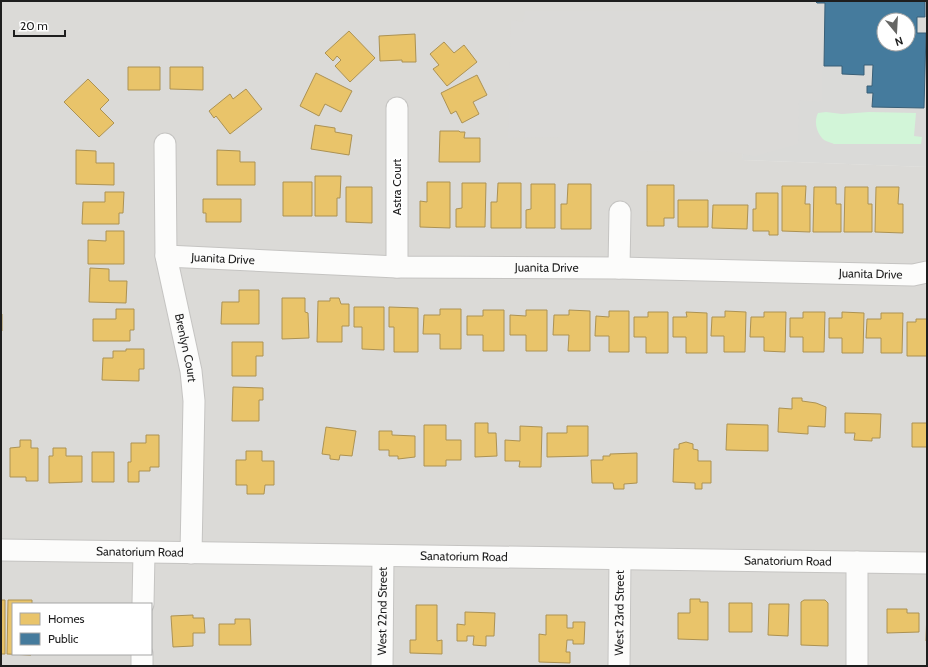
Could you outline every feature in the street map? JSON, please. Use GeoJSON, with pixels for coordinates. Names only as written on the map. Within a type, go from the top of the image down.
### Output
{"type":"FeatureCollection","features":[{"type":"Feature","properties":{"kind":"street","name":"Astra Court"},"geometry":{"type":"LineString","coordinates":[[397,108],[397,267]]}},
{"type":"Feature","properties":{"kind":"street","name":"Brenlyn Court"},"geometry":{"type":"LineString","coordinates":[[165,144],[166,256],[191,372],[194,401],[191,553]]}},
{"type":"Feature","properties":{"kind":"street"},"geometry":{"type":"LineString","coordinates":[[619,268],[620,212]]}},
{"type":"Feature","properties":{"kind":"street","name":"Juanita Drive"},"geometry":{"type":"LineString","coordinates":[[166,256],[397,267],[619,268],[913,276],[927,272]]}},
{"type":"Feature","properties":{"kind":"street","name":"Sanatorium Road"},"geometry":{"type":"LineString","coordinates":[[1,550],[927,563]]}},
{"type":"Feature","properties":{"kind":"street"},"geometry":{"type":"LineString","coordinates":[[143,603],[144,552]]}},
{"type":"Feature","properties":{"kind":"street","name":"West 22nd Street"},"geometry":{"type":"LineString","coordinates":[[382,666],[383,556]]}},
{"type":"Feature","properties":{"kind":"street","name":"West 23rd Street"},"geometry":{"type":"LineString","coordinates":[[619,666],[620,559]]}},
{"type":"Feature","properties":{"kind":"street"},"geometry":{"type":"LineString","coordinates":[[857,562],[857,666]]}},
{"type":"Feature","properties":{"kind":"street"},"geometry":{"type":"LineString","coordinates":[[142,655],[142,666]]}},
{"type":"Feature","properties":{"kind":"shaded area"},"geometry":{"type":"Polygon","coordinates":[[[1,1],[744,1],[742,160],[927,167],[927,666],[1,666],[1,1]]]}},
{"type":"Feature","properties":{"kind":"shaded area"},"geometry":{"type":"Polygon","coordinates":[[[738,1],[801,1],[808,10],[822,11],[822,102],[799,100],[798,144],[755,156],[731,152],[560,150],[560,137],[508,138],[511,20],[523,22],[525,11],[733,11],[738,1]]]}},
{"type":"Feature","properties":{"kind":"shaded area"},"geometry":{"type":"Polygon","coordinates":[[[744,1],[927,1],[927,167],[742,160],[744,1]]]}},
{"type":"Feature","properties":{"kind":"green space"},"geometry":{"type":"Polygon","coordinates":[[[826,112],[842,114],[869,112],[916,113],[914,136],[922,137],[921,144],[834,144],[823,139],[817,129],[816,119],[818,113],[826,112]]]}},
{"type":"Feature","properties":{"kind":"building: Homes"},"geometry":{"type":"Polygon","coordinates":[[[349,31],[375,58],[350,82],[335,66],[341,60],[337,56],[333,61],[325,53],[349,31]]]}},
{"type":"Feature","properties":{"kind":"building: Homes"},"geometry":{"type":"Polygon","coordinates":[[[415,34],[416,62],[402,62],[402,60],[380,61],[379,36],[415,34]]]}},
{"type":"Feature","properties":{"kind":"building: Homes"},"geometry":{"type":"Polygon","coordinates":[[[444,42],[454,53],[464,45],[477,62],[447,86],[433,69],[439,65],[430,54],[444,42]]]}},
{"type":"Feature","properties":{"kind":"building: Homes"},"geometry":{"type":"Polygon","coordinates":[[[128,67],[160,67],[160,90],[128,90],[128,67]]]}},
{"type":"Feature","properties":{"kind":"building: Homes"},"geometry":{"type":"Polygon","coordinates":[[[170,67],[203,67],[203,90],[170,89],[170,67]]]}},
{"type":"Feature","properties":{"kind":"building: Homes"},"geometry":{"type":"Polygon","coordinates":[[[316,73],[352,91],[341,112],[325,104],[319,116],[300,106],[316,73]]]}},
{"type":"Feature","properties":{"kind":"building: Homes"},"geometry":{"type":"Polygon","coordinates":[[[477,75],[487,95],[473,102],[479,114],[462,123],[456,111],[451,114],[441,93],[477,75]]]}},
{"type":"Feature","properties":{"kind":"building: Homes"},"geometry":{"type":"Polygon","coordinates":[[[88,79],[109,100],[100,109],[114,123],[99,137],[64,102],[88,79]]]}},
{"type":"Feature","properties":{"kind":"building: Homes"},"geometry":{"type":"Polygon","coordinates":[[[246,89],[262,109],[230,134],[216,116],[214,118],[209,111],[230,94],[233,99],[246,89]]]}},
{"type":"Feature","properties":{"kind":"building: Homes"},"geometry":{"type":"Polygon","coordinates":[[[315,125],[335,128],[335,132],[352,135],[349,155],[311,149],[315,125]]]}},
{"type":"Feature","properties":{"kind":"building: Homes"},"geometry":{"type":"Polygon","coordinates":[[[440,131],[465,132],[464,138],[480,138],[480,162],[439,162],[440,131]]]}},
{"type":"Feature","properties":{"kind":"building: Homes"},"geometry":{"type":"Polygon","coordinates":[[[76,150],[96,151],[96,163],[114,163],[114,185],[76,184],[76,150]]]}},
{"type":"Feature","properties":{"kind":"building: Homes"},"geometry":{"type":"Polygon","coordinates":[[[217,150],[240,151],[240,162],[255,162],[255,185],[217,185],[217,150]]]}},
{"type":"Feature","properties":{"kind":"building: Homes"},"geometry":{"type":"Polygon","coordinates":[[[315,176],[341,176],[340,198],[337,198],[337,216],[315,216],[315,176]]]}},
{"type":"Feature","properties":{"kind":"building: Homes"},"geometry":{"type":"Polygon","coordinates":[[[283,182],[312,182],[312,216],[283,216],[283,182]]]}},
{"type":"Feature","properties":{"kind":"building: Homes"},"geometry":{"type":"Polygon","coordinates":[[[427,182],[450,182],[450,228],[420,227],[420,201],[427,202],[427,182]]]}},
{"type":"Feature","properties":{"kind":"building: Homes"},"geometry":{"type":"Polygon","coordinates":[[[462,183],[486,183],[485,227],[456,227],[456,209],[462,208],[462,183]]]}},
{"type":"Feature","properties":{"kind":"building: Homes"},"geometry":{"type":"Polygon","coordinates":[[[498,183],[521,183],[521,228],[491,228],[491,202],[497,202],[498,183]]]}},
{"type":"Feature","properties":{"kind":"building: Homes"},"geometry":{"type":"Polygon","coordinates":[[[531,184],[555,184],[555,228],[526,228],[526,210],[531,209],[531,184]]]}},
{"type":"Feature","properties":{"kind":"building: Homes"},"geometry":{"type":"Polygon","coordinates":[[[568,184],[591,184],[591,229],[561,229],[561,204],[567,204],[568,184]]]}},
{"type":"Feature","properties":{"kind":"building: Homes"},"geometry":{"type":"Polygon","coordinates":[[[647,185],[674,185],[674,218],[664,218],[664,226],[647,226],[647,185]]]}},
{"type":"Feature","properties":{"kind":"building: Homes"},"geometry":{"type":"Polygon","coordinates":[[[782,186],[806,186],[805,204],[810,204],[810,232],[782,231],[782,186]]]}},
{"type":"Feature","properties":{"kind":"building: Homes"},"geometry":{"type":"Polygon","coordinates":[[[346,187],[372,187],[372,223],[346,222],[346,187]]]}},
{"type":"Feature","properties":{"kind":"building: Homes"},"geometry":{"type":"Polygon","coordinates":[[[814,187],[836,187],[836,204],[841,204],[841,232],[813,232],[814,187]]]}},
{"type":"Feature","properties":{"kind":"building: Homes"},"geometry":{"type":"Polygon","coordinates":[[[845,187],[868,187],[868,204],[872,204],[872,232],[844,232],[845,187]]]}},
{"type":"Feature","properties":{"kind":"building: Homes"},"geometry":{"type":"Polygon","coordinates":[[[876,187],[899,187],[898,204],[903,204],[903,233],[875,232],[876,187]]]}},
{"type":"Feature","properties":{"kind":"building: Homes"},"geometry":{"type":"Polygon","coordinates":[[[105,192],[124,192],[123,213],[119,213],[119,224],[82,224],[83,202],[105,202],[105,192]]]}},
{"type":"Feature","properties":{"kind":"building: Homes"},"geometry":{"type":"Polygon","coordinates":[[[756,193],[778,193],[778,235],[769,235],[769,231],[753,231],[753,209],[756,209],[756,193]]]}},
{"type":"Feature","properties":{"kind":"building: Homes"},"geometry":{"type":"Polygon","coordinates":[[[203,199],[241,199],[241,222],[206,222],[206,213],[203,213],[203,199]]]}},
{"type":"Feature","properties":{"kind":"building: Homes"},"geometry":{"type":"Polygon","coordinates":[[[678,200],[708,200],[708,227],[678,227],[678,200]]]}},
{"type":"Feature","properties":{"kind":"building: Homes"},"geometry":{"type":"Polygon","coordinates":[[[713,205],[748,205],[747,229],[712,228],[713,205]]]}},
{"type":"Feature","properties":{"kind":"building: Homes"},"geometry":{"type":"Polygon","coordinates":[[[106,231],[124,231],[124,264],[88,264],[88,240],[106,241],[106,231]]]}},
{"type":"Feature","properties":{"kind":"building: Homes"},"geometry":{"type":"Polygon","coordinates":[[[90,268],[109,269],[109,281],[127,281],[126,303],[89,302],[90,268]]]}},
{"type":"Feature","properties":{"kind":"building: Homes"},"geometry":{"type":"Polygon","coordinates":[[[239,290],[259,290],[259,324],[221,324],[222,302],[239,302],[239,290]]]}},
{"type":"Feature","properties":{"kind":"building: Homes"},"geometry":{"type":"Polygon","coordinates":[[[282,298],[305,298],[305,312],[308,313],[309,338],[282,339],[282,298]]]}},
{"type":"Feature","properties":{"kind":"building: Homes"},"geometry":{"type":"Polygon","coordinates":[[[330,298],[339,298],[341,304],[349,304],[349,326],[342,326],[342,342],[317,342],[318,301],[330,301],[330,298]]]}},
{"type":"Feature","properties":{"kind":"building: Homes"},"geometry":{"type":"Polygon","coordinates":[[[354,307],[384,307],[384,350],[362,349],[362,327],[354,327],[354,307]]]}},
{"type":"Feature","properties":{"kind":"building: Homes"},"geometry":{"type":"Polygon","coordinates":[[[389,307],[418,308],[418,352],[394,352],[394,327],[389,327],[389,307]]]}},
{"type":"Feature","properties":{"kind":"building: Homes"},"geometry":{"type":"Polygon","coordinates":[[[116,309],[134,309],[134,330],[130,330],[130,341],[93,341],[93,319],[116,319],[116,309]]]}},
{"type":"Feature","properties":{"kind":"building: Homes"},"geometry":{"type":"Polygon","coordinates":[[[440,309],[461,309],[461,349],[440,349],[440,334],[423,334],[424,315],[440,315],[440,309]]]}},
{"type":"Feature","properties":{"kind":"building: Homes"},"geometry":{"type":"Polygon","coordinates":[[[483,310],[504,310],[504,351],[483,351],[483,335],[467,335],[467,316],[483,316],[483,310]]]}},
{"type":"Feature","properties":{"kind":"building: Homes"},"geometry":{"type":"Polygon","coordinates":[[[526,310],[547,310],[547,351],[526,351],[526,335],[510,335],[510,315],[526,316],[526,310]]]}},
{"type":"Feature","properties":{"kind":"building: Homes"},"geometry":{"type":"Polygon","coordinates":[[[569,310],[590,311],[590,351],[568,351],[569,335],[553,335],[554,315],[569,315],[569,310]]]}},
{"type":"Feature","properties":{"kind":"building: Homes"},"geometry":{"type":"Polygon","coordinates":[[[609,311],[629,311],[629,352],[609,352],[609,336],[595,336],[596,316],[609,317],[609,311]]]}},
{"type":"Feature","properties":{"kind":"building: Homes"},"geometry":{"type":"Polygon","coordinates":[[[725,311],[746,312],[745,352],[724,352],[724,336],[711,336],[712,317],[725,317],[725,311]]]}},
{"type":"Feature","properties":{"kind":"building: Homes"},"geometry":{"type":"Polygon","coordinates":[[[648,312],[668,312],[668,353],[646,353],[646,337],[634,337],[634,317],[648,317],[648,312]]]}},
{"type":"Feature","properties":{"kind":"building: Homes"},"geometry":{"type":"Polygon","coordinates":[[[686,312],[707,313],[707,353],[686,353],[686,337],[673,337],[673,317],[687,317],[686,312]]]}},
{"type":"Feature","properties":{"kind":"building: Homes"},"geometry":{"type":"Polygon","coordinates":[[[764,312],[786,312],[785,352],[764,351],[764,337],[750,337],[751,317],[764,317],[764,312]]]}},
{"type":"Feature","properties":{"kind":"building: Homes"},"geometry":{"type":"Polygon","coordinates":[[[803,312],[825,312],[824,352],[803,352],[803,337],[790,337],[790,318],[803,318],[803,312]]]}},
{"type":"Feature","properties":{"kind":"building: Homes"},"geometry":{"type":"Polygon","coordinates":[[[842,312],[864,313],[863,353],[842,353],[842,338],[829,338],[829,318],[842,318],[842,312]]]}},
{"type":"Feature","properties":{"kind":"building: Homes"},"geometry":{"type":"Polygon","coordinates":[[[881,313],[903,313],[902,353],[881,353],[881,338],[866,338],[867,319],[881,319],[881,313]]]}},
{"type":"Feature","properties":{"kind":"building: Homes"},"geometry":{"type":"Polygon","coordinates":[[[2,314],[2,331],[1,331],[2,314]]]}},
{"type":"Feature","properties":{"kind":"building: Homes"},"geometry":{"type":"Polygon","coordinates":[[[916,319],[927,319],[927,356],[907,356],[907,322],[916,322],[916,319]]]}},
{"type":"Feature","properties":{"kind":"building: Homes"},"geometry":{"type":"Polygon","coordinates":[[[232,342],[263,342],[263,356],[256,356],[256,376],[232,376],[232,342]]]}},
{"type":"Feature","properties":{"kind":"building: Homes"},"geometry":{"type":"Polygon","coordinates":[[[126,349],[144,349],[144,369],[139,369],[139,381],[102,380],[103,358],[113,358],[113,351],[126,351],[126,349]]]}},
{"type":"Feature","properties":{"kind":"building: Homes"},"geometry":{"type":"Polygon","coordinates":[[[233,387],[263,388],[263,400],[259,400],[259,421],[232,421],[233,387]]]}},
{"type":"Feature","properties":{"kind":"building: Homes"},"geometry":{"type":"Polygon","coordinates":[[[792,398],[802,398],[802,401],[816,403],[826,407],[825,427],[808,426],[808,434],[778,432],[779,408],[792,409],[792,398]]]}},
{"type":"Feature","properties":{"kind":"building: Homes"},"geometry":{"type":"Polygon","coordinates":[[[845,413],[881,414],[880,438],[872,438],[872,441],[854,440],[855,433],[845,433],[845,413]]]}},
{"type":"Feature","properties":{"kind":"building: Homes"},"geometry":{"type":"Polygon","coordinates":[[[475,423],[488,423],[488,433],[496,433],[497,456],[475,457],[475,423]]]}},
{"type":"Feature","properties":{"kind":"building: Homes"},"geometry":{"type":"Polygon","coordinates":[[[912,423],[927,423],[927,447],[912,447],[912,423]]]}},
{"type":"Feature","properties":{"kind":"building: Homes"},"geometry":{"type":"Polygon","coordinates":[[[727,424],[768,425],[768,451],[726,450],[727,424]]]}},
{"type":"Feature","properties":{"kind":"building: Homes"},"geometry":{"type":"Polygon","coordinates":[[[424,425],[446,425],[446,440],[461,440],[461,460],[446,460],[446,466],[424,466],[424,425]]]}},
{"type":"Feature","properties":{"kind":"building: Homes"},"geometry":{"type":"Polygon","coordinates":[[[520,426],[542,427],[541,467],[519,467],[520,461],[505,461],[505,440],[520,441],[520,426]]]}},
{"type":"Feature","properties":{"kind":"building: Homes"},"geometry":{"type":"Polygon","coordinates":[[[567,426],[588,426],[588,456],[547,457],[547,433],[567,433],[567,426]]]}},
{"type":"Feature","properties":{"kind":"building: Homes"},"geometry":{"type":"Polygon","coordinates":[[[326,427],[356,431],[352,456],[340,455],[339,460],[330,459],[330,455],[322,454],[326,427]]]}},
{"type":"Feature","properties":{"kind":"building: Homes"},"geometry":{"type":"Polygon","coordinates":[[[379,431],[392,431],[392,435],[415,436],[415,457],[398,459],[398,456],[389,456],[389,450],[379,450],[379,431]]]}},
{"type":"Feature","properties":{"kind":"building: Homes"},"geometry":{"type":"Polygon","coordinates":[[[146,435],[159,435],[159,467],[150,467],[150,471],[139,471],[139,482],[128,482],[128,462],[131,462],[131,443],[146,443],[146,435]]]}},
{"type":"Feature","properties":{"kind":"building: Homes"},"geometry":{"type":"Polygon","coordinates":[[[20,440],[31,440],[31,448],[38,448],[38,481],[26,481],[26,477],[10,477],[10,448],[20,447],[20,440]]]}},
{"type":"Feature","properties":{"kind":"building: Homes"},"geometry":{"type":"Polygon","coordinates":[[[686,442],[693,444],[693,449],[698,450],[698,461],[711,461],[711,483],[702,483],[702,489],[695,489],[695,483],[673,482],[674,449],[679,449],[679,444],[686,442]]]}},
{"type":"Feature","properties":{"kind":"building: Homes"},"geometry":{"type":"Polygon","coordinates":[[[53,448],[66,448],[66,456],[82,456],[82,482],[49,483],[49,456],[53,456],[53,448]]]}},
{"type":"Feature","properties":{"kind":"building: Homes"},"geometry":{"type":"Polygon","coordinates":[[[246,451],[262,451],[262,461],[274,461],[274,485],[265,485],[264,494],[247,494],[247,485],[236,485],[236,460],[246,460],[246,451]]]}},
{"type":"Feature","properties":{"kind":"building: Homes"},"geometry":{"type":"Polygon","coordinates":[[[92,452],[114,452],[114,482],[92,482],[92,452]]]}},
{"type":"Feature","properties":{"kind":"building: Homes"},"geometry":{"type":"Polygon","coordinates":[[[637,453],[637,483],[624,484],[624,489],[614,489],[613,483],[592,483],[591,460],[603,460],[603,456],[610,456],[610,454],[637,453]]]}},
{"type":"Feature","properties":{"kind":"building: Homes"},"geometry":{"type":"Polygon","coordinates":[[[690,599],[700,599],[700,602],[708,602],[708,640],[678,639],[678,613],[690,613],[690,599]]]}},
{"type":"Feature","properties":{"kind":"building: Homes"},"geometry":{"type":"Polygon","coordinates":[[[1,600],[5,600],[5,654],[1,654],[1,600]]]}},
{"type":"Feature","properties":{"kind":"building: Homes"},"geometry":{"type":"Polygon","coordinates":[[[8,600],[32,600],[32,603],[12,603],[12,654],[7,654],[8,600]]]}},
{"type":"Feature","properties":{"kind":"building: Homes"},"geometry":{"type":"Polygon","coordinates":[[[804,600],[825,600],[828,603],[828,646],[801,645],[801,602],[804,600]]]}},
{"type":"Feature","properties":{"kind":"building: Homes"},"geometry":{"type":"Polygon","coordinates":[[[729,603],[752,603],[752,632],[729,632],[729,603]]]}},
{"type":"Feature","properties":{"kind":"building: Homes"},"geometry":{"type":"Polygon","coordinates":[[[769,604],[789,604],[788,636],[768,635],[769,604]]]}},
{"type":"Feature","properties":{"kind":"building: Homes"},"geometry":{"type":"Polygon","coordinates":[[[416,605],[437,605],[437,641],[442,640],[442,654],[410,653],[410,640],[416,640],[416,605]]]}},
{"type":"Feature","properties":{"kind":"building: Homes"},"geometry":{"type":"Polygon","coordinates":[[[927,608],[927,641],[926,641],[927,608]]]}},
{"type":"Feature","properties":{"kind":"building: Homes"},"geometry":{"type":"Polygon","coordinates":[[[887,609],[907,609],[907,613],[919,613],[919,632],[887,633],[887,609]]]}},
{"type":"Feature","properties":{"kind":"building: Homes"},"geometry":{"type":"Polygon","coordinates":[[[465,612],[495,613],[494,636],[486,636],[486,646],[473,645],[474,636],[467,636],[467,641],[457,641],[457,624],[465,625],[465,612]]]}},
{"type":"Feature","properties":{"kind":"building: Homes"},"geometry":{"type":"Polygon","coordinates":[[[193,615],[193,618],[204,618],[205,633],[193,633],[193,646],[173,647],[171,616],[193,615]]]}},
{"type":"Feature","properties":{"kind":"building: Homes"},"geometry":{"type":"Polygon","coordinates":[[[546,615],[567,615],[567,628],[573,628],[573,622],[585,622],[584,644],[573,644],[573,640],[567,640],[566,652],[570,652],[570,663],[539,662],[539,634],[546,635],[546,615]]]}},
{"type":"Feature","properties":{"kind":"building: Homes"},"geometry":{"type":"Polygon","coordinates":[[[235,619],[250,619],[251,645],[219,645],[219,624],[235,624],[235,619]]]}},
{"type":"Feature","properties":{"kind":"building: Public"},"geometry":{"type":"Polygon","coordinates":[[[815,1],[925,1],[925,17],[917,17],[917,33],[926,33],[924,108],[872,107],[873,93],[867,93],[867,86],[872,86],[873,65],[864,65],[864,75],[842,74],[842,66],[824,66],[825,3],[817,3],[815,1]]]}}]}
